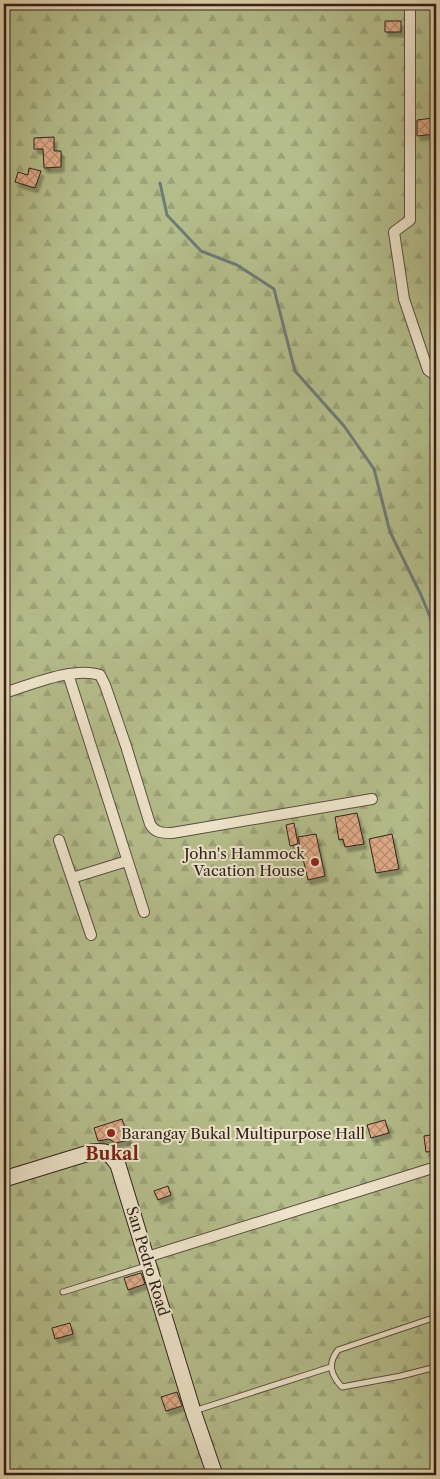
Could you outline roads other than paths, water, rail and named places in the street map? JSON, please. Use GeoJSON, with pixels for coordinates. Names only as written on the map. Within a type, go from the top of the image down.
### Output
{"type":"FeatureCollection","features":[{"type":"Feature","properties":{"kind":"street"},"geometry":{"type":"LineString","coordinates":[[410,4],[410,220],[394,232],[404,299],[428,370],[436,376]]}},
{"type":"Feature","properties":{"kind":"street"},"geometry":{"type":"LineString","coordinates":[[4,693],[68,674],[90,671],[100,674],[126,746],[150,824],[153,829],[161,833],[372,799]]}},
{"type":"Feature","properties":{"kind":"street"},"geometry":{"type":"LineString","coordinates":[[68,674],[144,912]]}},
{"type":"Feature","properties":{"kind":"street"},"geometry":{"type":"LineString","coordinates":[[59,840],[91,935]]}},
{"type":"Feature","properties":{"kind":"street"},"geometry":{"type":"LineString","coordinates":[[72,878],[127,861]]}},
{"type":"Feature","properties":{"kind":"street","name":"San Pedro Road"},"geometry":{"type":"LineString","coordinates":[[4,1178],[103,1150],[110,1154],[118,1165],[193,1412],[215,1475]]}},
{"type":"Feature","properties":{"kind":"street"},"geometry":{"type":"LineString","coordinates":[[148,1261],[436,1167]]}},
{"type":"Feature","properties":{"kind":"lane"},"geometry":{"type":"LineString","coordinates":[[63,1292],[148,1261]]}},
{"type":"Feature","properties":{"kind":"lane"},"geometry":{"type":"LineString","coordinates":[[436,1317],[338,1350],[332,1357],[331,1367],[342,1387],[392,1378],[436,1367]]}},
{"type":"Feature","properties":{"kind":"lane"},"geometry":{"type":"LineString","coordinates":[[193,1412],[331,1367]]}},
{"type":"Feature","properties":{"kind":"waterway"},"geometry":{"type":"LineString","coordinates":[[160,183],[167,215],[201,251],[237,265],[274,289],[295,371],[344,426],[374,469],[390,532],[421,595],[436,631]]}},
{"type":"Feature","properties":{"kind":"place","name":"John's Hammock Vacation House"},"geometry":{"type":"Point","coordinates":[315,862]}},
{"type":"Feature","properties":{"kind":"place","name":"Barangay Bukal Multipurpose Hall"},"geometry":{"type":"Point","coordinates":[111,1133]}},
{"type":"Feature","properties":{"kind":"district","name":"Bukal"},"geometry":{"type":"Point","coordinates":[112,1154]}}]}
